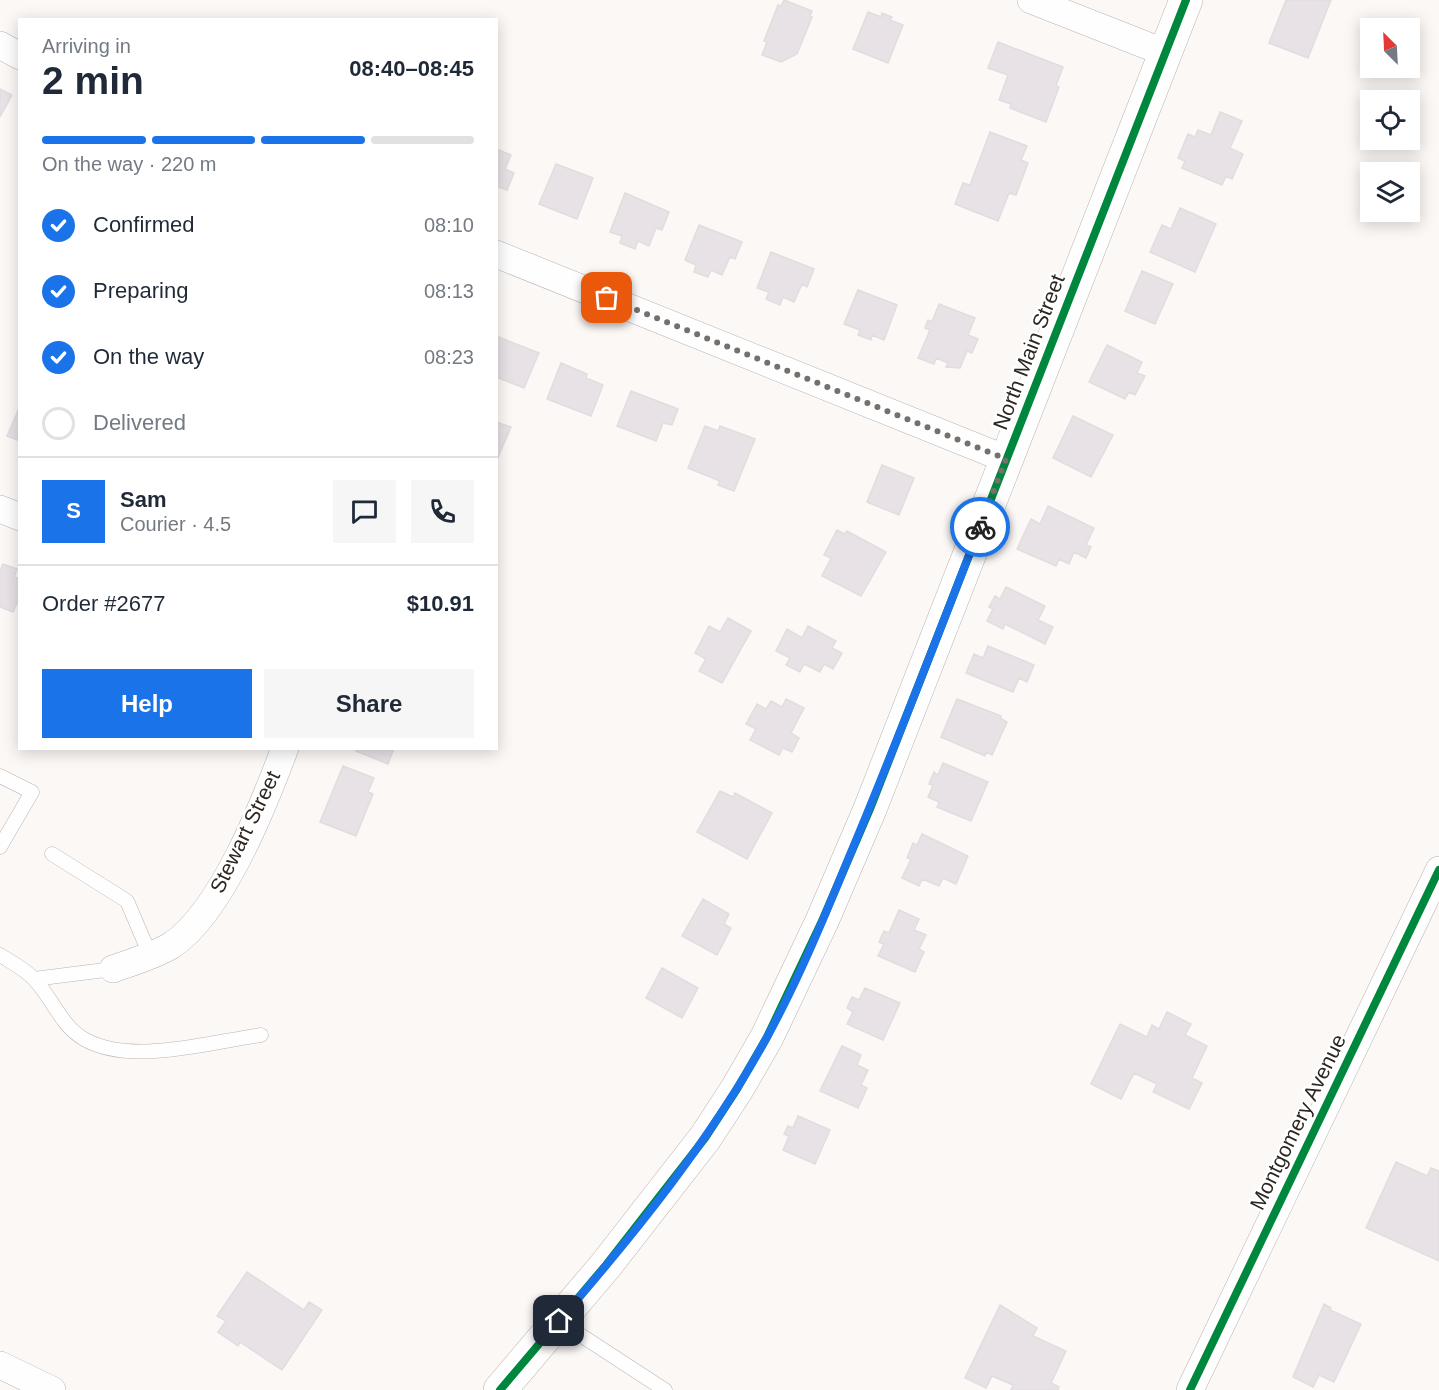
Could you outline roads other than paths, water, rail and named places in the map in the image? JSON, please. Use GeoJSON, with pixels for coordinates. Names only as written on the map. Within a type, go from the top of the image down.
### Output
{"type":"FeatureCollection","features":[{"type":"Feature","properties":{"kind":"street"},"geometry":{"type":"LineString","coordinates":[[1031,0],[1166,53]]}},
{"type":"Feature","properties":{"kind":"street","name":"North Main Street"},"geometry":{"type":"LineString","coordinates":[[500,1390],[606,1265],[705,1138],[767,1037],[822,921],[870,809],[1186,0]]}},
{"type":"Feature","properties":{"kind":"street"},"geometry":{"type":"LineString","coordinates":[[0,45],[18,55]]}},
{"type":"Feature","properties":{"kind":"street"},"geometry":{"type":"LineString","coordinates":[[498,255],[1006,459]]}},
{"type":"Feature","properties":{"kind":"street"},"geometry":{"type":"LineString","coordinates":[[0,509],[18,516]]}},
{"type":"Feature","properties":{"kind":"street","name":"Stewart Street"},"geometry":{"type":"LineString","coordinates":[[113,969],[172,944],[191,927],[209,904],[242,848],[284,750]]}},
{"type":"Feature","properties":{"kind":"street","name":"Montgomery Avenue"},"geometry":{"type":"LineString","coordinates":[[1190,1390],[1439,870]]}},
{"type":"Feature","properties":{"kind":"street"},"geometry":{"type":"LineString","coordinates":[[0,1365],[52,1390]]}},
{"type":"Feature","properties":{"kind":"lane"},"geometry":{"type":"LineString","coordinates":[[0,776],[32,792],[0,847]]}},
{"type":"Feature","properties":{"kind":"lane"},"geometry":{"type":"LineString","coordinates":[[51,854],[127,901],[150,955]]}},
{"type":"Feature","properties":{"kind":"lane"},"geometry":{"type":"LineString","coordinates":[[0,954],[34,979],[56,1012],[83,1038],[109,1048],[145,1052],[261,1035]]}},
{"type":"Feature","properties":{"kind":"lane"},"geometry":{"type":"LineString","coordinates":[[34,979],[113,969]]}},
{"type":"Feature","properties":{"kind":"lane"},"geometry":{"type":"LineString","coordinates":[[559,1321],[665,1390]]}}]}
